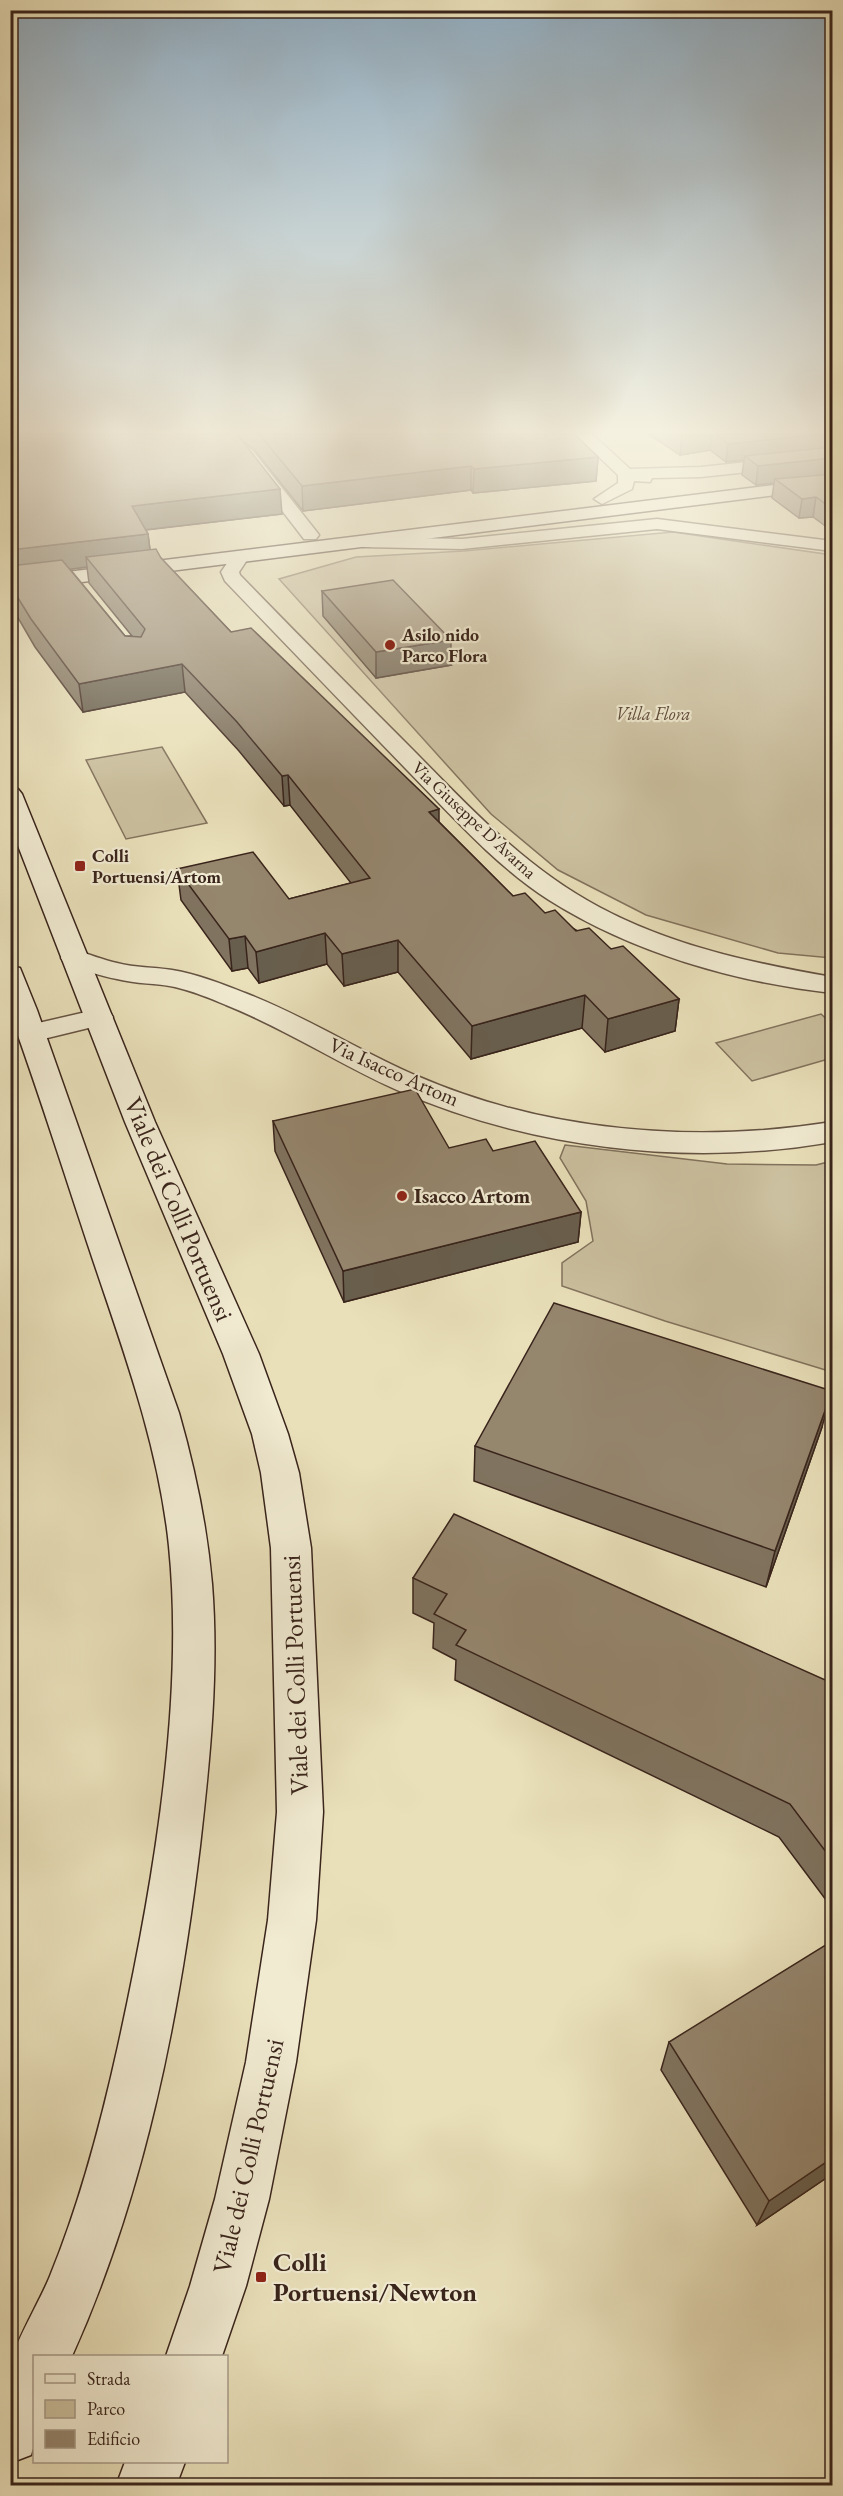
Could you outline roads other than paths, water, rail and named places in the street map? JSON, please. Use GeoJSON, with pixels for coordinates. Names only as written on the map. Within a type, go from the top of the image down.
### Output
{"type":"FeatureCollection","features":[{"type":"Feature","properties":{"kind":"street"},"geometry":{"type":"LineString","coordinates":[[10,572],[184,550]]}},
{"type":"Feature","properties":{"kind":"street"},"geometry":{"type":"LineString","coordinates":[[10,585],[293,550]]}},
{"type":"Feature","properties":{"kind":"street","name":"Via Giuseppe D'Avarna"},"geometry":{"type":"LineString","coordinates":[[240,557],[230,572],[232,577],[480,829],[539,881],[589,912],[668,947],[751,971],[832,984]]}},
{"type":"Feature","properties":{"kind":"street"},"geometry":{"type":"LineString","coordinates":[[71,577],[86,596]]}},
{"type":"Feature","properties":{"kind":"street","name":"Viale dei Colli Portuensi"},"geometry":{"type":"LineString","coordinates":[[10,794],[74,958],[256,1394],[280,1473],[291,1548],[300,1812],[290,1941],[271,2062],[242,2199],[218,2286],[194,2355]]}},
{"type":"Feature","properties":{"kind":"street","name":"Via Isacco Artom"},"geometry":{"type":"LineString","coordinates":[[74,958],[125,973],[163,977],[200,986],[300,1027],[431,1093],[535,1123],[617,1137],[714,1143],[773,1142],[832,1132]]}},
{"type":"Feature","properties":{"kind":"street"},"geometry":{"type":"LineString","coordinates":[[10,974],[130,1319],[174,1459],[189,1551],[193,1669],[185,1782],[172,1892],[151,2012],[135,2084],[107,2186],[79,2273],[43,2355]]}},
{"type":"Feature","properties":{"kind":"street"},"geometry":{"type":"LineString","coordinates":[[31,1033],[99,1017]]}},
{"type":"Feature","properties":{"kind":"street"},"geometry":{"type":"LineString","coordinates":[[10,2434],[33,2379]]}},
{"type":"Feature","properties":{"kind":"street"},"geometry":{"type":"LineString","coordinates":[[146,2486],[155,2463]]}},
{"type":"Feature","properties":{"kind":"place","name":"Asilo nido Parco Flora"},"geometry":{"type":"Point","coordinates":[390,645]}},
{"type":"Feature","properties":{"kind":"place","name":"Colli Portuensi/Artom"},"geometry":{"type":"Point","coordinates":[80,866]}},
{"type":"Feature","properties":{"kind":"place","name":"Isacco Artom"},"geometry":{"type":"Point","coordinates":[402,1196]}},
{"type":"Feature","properties":{"kind":"place","name":"Colli Portuensi/Newton"},"geometry":{"type":"Point","coordinates":[261,2277]}},
{"type":"Feature","properties":{"kind":"park label","name":"Villa Flora"},"geometry":{"type":"Point","coordinates":[653,714]}}]}
